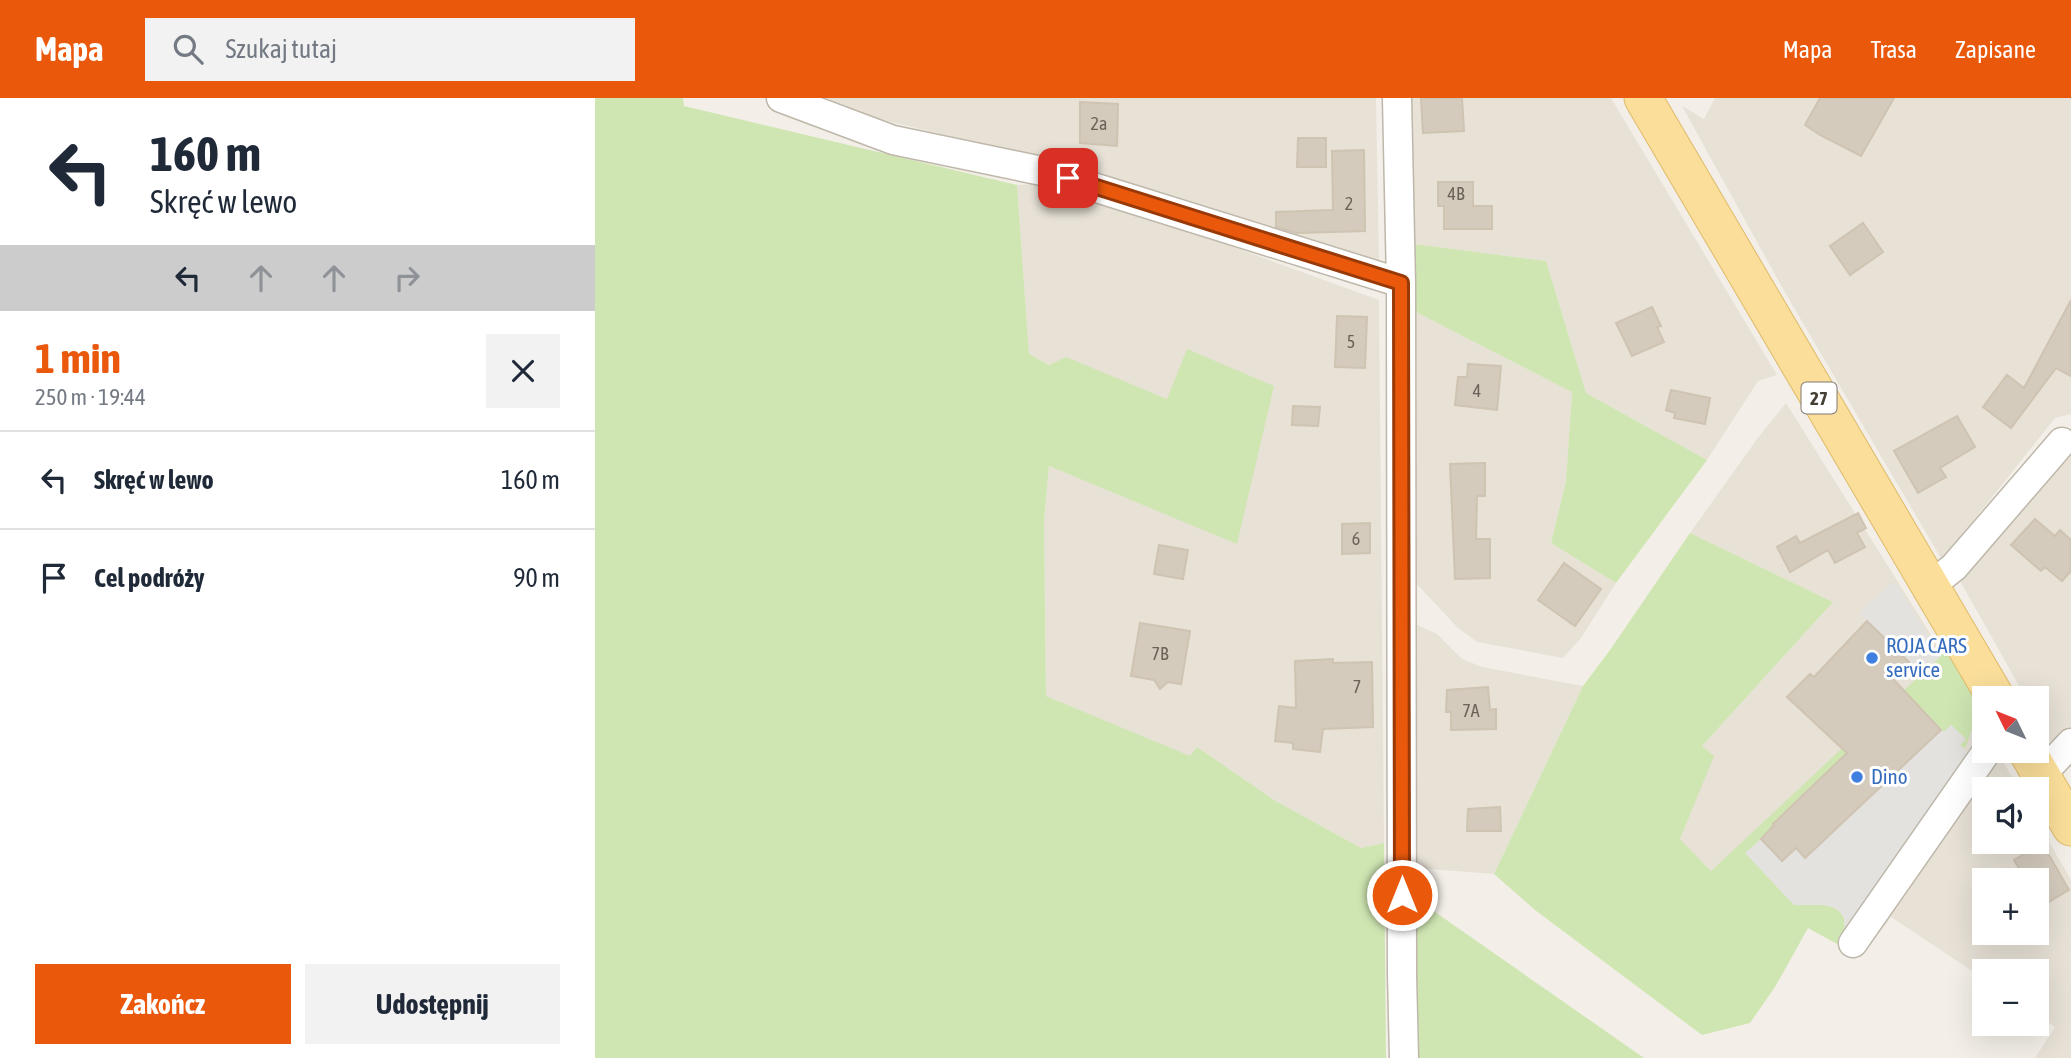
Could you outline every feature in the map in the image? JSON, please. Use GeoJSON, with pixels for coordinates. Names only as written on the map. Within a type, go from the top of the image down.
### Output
{"type":"FeatureCollection","features":[{"type":"Feature","properties":{"kind":"main road","name":"27"},"geometry":{"type":"LineString","coordinates":[[1643,98],[1989,686]]}},
{"type":"Feature","properties":{"kind":"main road"},"geometry":{"type":"LineString","coordinates":[[2034,763],[2071,827]]}},
{"type":"Feature","properties":{"kind":"street"},"geometry":{"type":"LineString","coordinates":[[781,98],[893,140],[1042,171],[1401,283]]}},
{"type":"Feature","properties":{"kind":"street"},"geometry":{"type":"LineString","coordinates":[[1397,98],[1401,283],[1404,1058]]}},
{"type":"Feature","properties":{"kind":"street"},"geometry":{"type":"LineString","coordinates":[[1930,586],[1954,567],[2062,442]]}},
{"type":"Feature","properties":{"kind":"street"},"geometry":{"type":"LineString","coordinates":[[2049,755],[2071,743]]}},
{"type":"Feature","properties":{"kind":"street"},"geometry":{"type":"LineString","coordinates":[[1853,943],[1979,763]]}},
{"type":"Feature","properties":{"kind":"shaded area"},"geometry":{"type":"Polygon","coordinates":[[[811,98],[1376,98],[1379,265],[1022,154],[855,113],[811,98]]]}},
{"type":"Feature","properties":{"kind":"shaded area"},"geometry":{"type":"Polygon","coordinates":[[[1409,98],[1611,98],[1777,375],[1758,381],[1707,460],[1586,393],[1546,261],[1414,244],[1409,98]]]}},
{"type":"Feature","properties":{"kind":"shaded area"},"geometry":{"type":"Polygon","coordinates":[[[1715,98],[2071,98],[2071,414],[2055,418],[1942,560],[1783,289],[1682,106],[1704,119],[1715,98]]]}},
{"type":"Feature","properties":{"kind":"shaded area"},"geometry":{"type":"Polygon","coordinates":[[[1057,183],[1379,300],[1384,843],[1361,848],[1274,800],[1197,747],[1191,757],[1046,696],[1044,521],[1049,466],[1237,543],[1167,399],[1066,358],[1049,365],[1029,354],[1017,185],[1057,183]]]}},
{"type":"Feature","properties":{"kind":"shaded area"},"geometry":{"type":"Polygon","coordinates":[[[1412,310],[1572,392],[1566,481],[1551,543],[1616,583],[1581,638],[1563,658],[1477,642],[1457,627],[1413,580],[1412,310]]]}},
{"type":"Feature","properties":{"kind":"shaded area"},"geometry":{"type":"Polygon","coordinates":[[[1786,403],[1943,654],[1972,707],[1972,763],[2004,763],[2012,777],[1972,777],[1972,854],[2049,854],[2049,842],[2071,880],[2071,1058],[2035,1058],[2055,1027],[2049,1023],[2049,959],[1972,959],[1972,971],[1891,917],[1861,957],[1711,871],[1680,839],[1713,756],[1702,746],[1833,602],[1690,533],[1786,403]]]}},
{"type":"Feature","properties":{"kind":"shaded area"},"geometry":{"type":"Polygon","coordinates":[[[2071,454],[2071,732],[2055,750],[2049,739],[2049,686],[2019,686],[1960,581],[2071,454]]]}},
{"type":"Feature","properties":{"kind":"shaded area"},"geometry":{"type":"Polygon","coordinates":[[[1895,582],[1941,656],[1921,675],[1859,613],[1895,582]]]}},
{"type":"Feature","properties":{"kind":"shaded area"},"geometry":{"type":"Polygon","coordinates":[[[1413,623],[1437,634],[1462,659],[1482,667],[1583,686],[1494,874],[1417,868],[1413,623]]]}},
{"type":"Feature","properties":{"kind":"shaded area"},"geometry":{"type":"Polygon","coordinates":[[[1951,725],[1966,739],[1960,745],[1970,755],[1845,937],[1844,918],[1839,910],[1823,905],[1794,905],[1745,853],[1761,839],[1782,861],[1796,848],[1806,858],[1941,730],[1944,732],[1951,725]]]}},
{"type":"Feature","properties":{"kind":"green space"},"geometry":{"type":"Polygon","coordinates":[[[595,98],[683,98],[684,106],[1017,185],[1029,354],[1049,365],[1066,357],[1167,399],[1187,349],[1274,386],[1237,544],[1049,466],[1044,521],[1046,696],[1190,756],[1197,747],[1274,800],[1361,848],[1384,843],[1386,1058],[595,1058],[595,98]]]}},
{"type":"Feature","properties":{"kind":"green space"},"geometry":{"type":"Polygon","coordinates":[[[1414,244],[1546,261],[1586,393],[1707,460],[1616,583],[1551,543],[1566,481],[1572,392],[1412,310],[1414,244]]]}},
{"type":"Feature","properties":{"kind":"green space"},"geometry":{"type":"Polygon","coordinates":[[[1690,533],[1833,602],[1702,746],[1714,756],[1680,839],[1711,871],[1947,650],[1972,692],[1972,729],[1965,749],[1960,745],[1951,725],[1944,732],[1908,695],[1773,823],[1774,826],[1746,853],[1823,905],[1837,910],[1845,919],[1846,925],[1839,945],[1808,928],[1775,987],[1750,1023],[1702,1035],[1535,910],[1494,874],[1583,686],[1690,533]]]}},
{"type":"Feature","properties":{"kind":"green space"},"geometry":{"type":"Polygon","coordinates":[[[1415,898],[1644,1058],[1419,1058],[1415,898]]]}},
{"type":"Feature","properties":{"kind":"building"},"geometry":{"type":"Polygon","coordinates":[[[1421,98],[1462,98],[1464,131],[1423,133],[1421,98]]]}},
{"type":"Feature","properties":{"kind":"building"},"geometry":{"type":"Polygon","coordinates":[[[1820,98],[1894,98],[1861,156],[1805,125],[1820,98]]]}},
{"type":"Feature","properties":{"kind":"building"},"geometry":{"type":"Polygon","coordinates":[[[1080,102],[1118,104],[1117,146],[1080,143],[1080,102]]]}},
{"type":"Feature","properties":{"kind":"building"},"geometry":{"type":"Polygon","coordinates":[[[1298,138],[1326,138],[1326,167],[1297,167],[1298,138]]]}},
{"type":"Feature","properties":{"kind":"building"},"geometry":{"type":"Polygon","coordinates":[[[1364,150],[1365,231],[1297,233],[1276,227],[1276,212],[1333,210],[1332,151],[1364,150]]]}},
{"type":"Feature","properties":{"kind":"building"},"geometry":{"type":"Polygon","coordinates":[[[1438,182],[1473,182],[1473,206],[1492,206],[1492,229],[1444,229],[1444,206],[1438,206],[1438,182]]]}},
{"type":"Feature","properties":{"kind":"building"},"geometry":{"type":"Polygon","coordinates":[[[1863,223],[1883,252],[1850,275],[1830,246],[1863,223]]]}},
{"type":"Feature","properties":{"kind":"building"},"geometry":{"type":"Polygon","coordinates":[[[2071,300],[2071,376],[2056,368],[2011,428],[1983,407],[2007,375],[2024,388],[2071,300]]]}},
{"type":"Feature","properties":{"kind":"building"},"geometry":{"type":"Polygon","coordinates":[[[1652,307],[1661,326],[1657,327],[1664,342],[1632,356],[1616,323],[1652,307]]]}},
{"type":"Feature","properties":{"kind":"building"},"geometry":{"type":"Polygon","coordinates":[[[1337,316],[1367,317],[1365,368],[1335,367],[1337,316]]]}},
{"type":"Feature","properties":{"kind":"building"},"geometry":{"type":"Polygon","coordinates":[[[1468,364],[1501,366],[1497,410],[1455,405],[1458,377],[1467,377],[1468,364]]]}},
{"type":"Feature","properties":{"kind":"building"},"geometry":{"type":"Polygon","coordinates":[[[1671,390],[1710,398],[1705,424],[1674,418],[1675,413],[1666,410],[1671,390]]]}},
{"type":"Feature","properties":{"kind":"building"},"geometry":{"type":"Polygon","coordinates":[[[1293,406],[1320,407],[1318,426],[1292,425],[1293,406]]]}},
{"type":"Feature","properties":{"kind":"building"},"geometry":{"type":"Polygon","coordinates":[[[1957,416],[1975,447],[1940,468],[1946,477],[1918,493],[1894,451],[1957,416]]]}},
{"type":"Feature","properties":{"kind":"building"},"geometry":{"type":"Polygon","coordinates":[[[1485,463],[1485,496],[1477,496],[1476,539],[1490,539],[1490,578],[1455,579],[1450,464],[1485,463]]]}},
{"type":"Feature","properties":{"kind":"building"},"geometry":{"type":"Polygon","coordinates":[[[1858,513],[1866,528],[1857,533],[1865,547],[1835,563],[1828,550],[1790,572],[1777,547],[1796,536],[1800,543],[1858,513]]]}},
{"type":"Feature","properties":{"kind":"building"},"geometry":{"type":"Polygon","coordinates":[[[2035,519],[2055,536],[2060,530],[2071,540],[2071,571],[2062,581],[2045,567],[2041,571],[2011,545],[2035,519]]]}},
{"type":"Feature","properties":{"kind":"building"},"geometry":{"type":"Polygon","coordinates":[[[1370,523],[1370,553],[1342,554],[1342,524],[1370,523]]]}},
{"type":"Feature","properties":{"kind":"building"},"geometry":{"type":"Polygon","coordinates":[[[1159,545],[1188,550],[1183,579],[1154,574],[1159,545]]]}},
{"type":"Feature","properties":{"kind":"building"},"geometry":{"type":"Polygon","coordinates":[[[1564,563],[1601,589],[1575,626],[1538,600],[1564,563]]]}},
{"type":"Feature","properties":{"kind":"building"},"geometry":{"type":"Polygon","coordinates":[[[1867,621],[1909,662],[1893,679],[1941,730],[1805,858],[1796,848],[1782,861],[1761,839],[1773,824],[1847,753],[1787,697],[1810,674],[1814,677],[1867,621]]]}},
{"type":"Feature","properties":{"kind":"building"},"geometry":{"type":"Polygon","coordinates":[[[1140,623],[1190,631],[1181,684],[1168,682],[1160,689],[1154,680],[1131,676],[1140,623]]]}},
{"type":"Feature","properties":{"kind":"building"},"geometry":{"type":"Polygon","coordinates":[[[1333,659],[1333,663],[1372,662],[1373,727],[1323,729],[1320,752],[1293,749],[1293,743],[1275,741],[1279,706],[1296,708],[1295,661],[1333,659]]]}},
{"type":"Feature","properties":{"kind":"building"},"geometry":{"type":"Polygon","coordinates":[[[1488,687],[1490,710],[1496,709],[1496,729],[1451,730],[1451,712],[1446,712],[1447,690],[1488,687]]]}},
{"type":"Feature","properties":{"kind":"building"},"geometry":{"type":"Polygon","coordinates":[[[1500,807],[1501,831],[1467,831],[1468,809],[1500,807]]]}},
{"type":"Feature","properties":{"kind":"building"},"geometry":{"type":"Polygon","coordinates":[[[2024,854],[2048,854],[2069,890],[2049,902],[2049,868],[2019,868],[2014,860],[2024,854]]]}},
{"type":"Feature","properties":{"kind":"place","name":"ROJA CARS service"},"geometry":{"type":"Point","coordinates":[1872,658]}},
{"type":"Feature","properties":{"kind":"place","name":"Dino"},"geometry":{"type":"Point","coordinates":[1857,777]}},
{"type":"Feature","properties":{"kind":"route"},"geometry":{"type":"LineString","coordinates":[[1068,178],[1401,283],[1402,895]]}}]}
